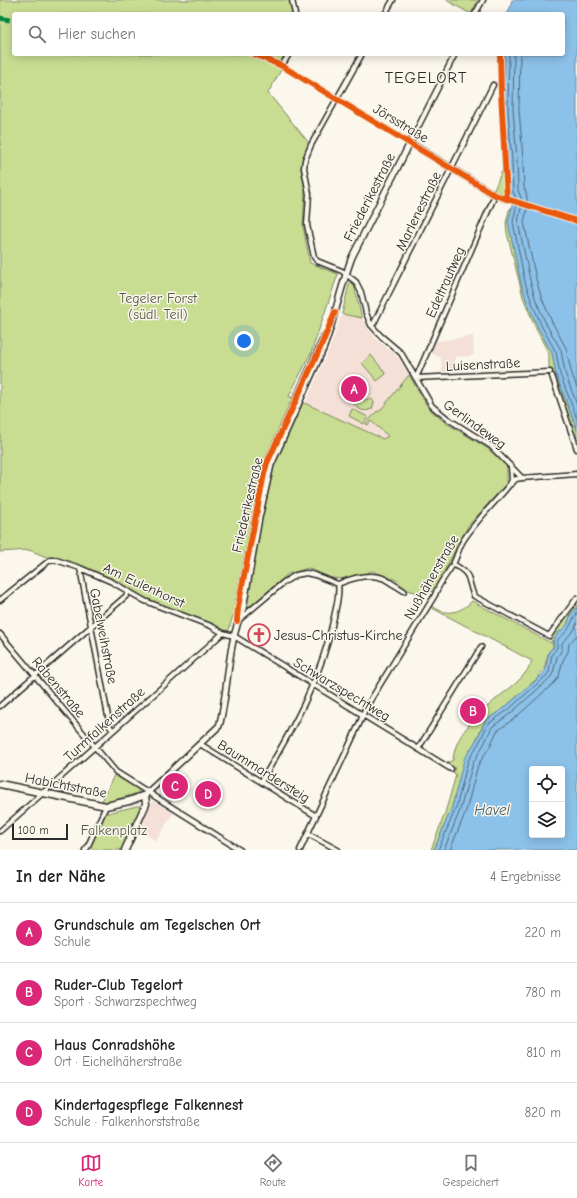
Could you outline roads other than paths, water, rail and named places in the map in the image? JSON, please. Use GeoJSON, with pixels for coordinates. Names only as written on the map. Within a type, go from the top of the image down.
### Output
{"type":"FeatureCollection","features":[{"type":"Feature","properties":{"kind":"main road","name":"Habichtstraße"},"geometry":{"type":"LineString","coordinates":[[0,784],[106,806],[129,801],[148,794]]}},
{"type":"Feature","properties":{"kind":"main road"},"geometry":{"type":"LineString","coordinates":[[125,850],[146,804],[148,794]]}},
{"type":"Feature","properties":{"kind":"street"},"geometry":{"type":"LineString","coordinates":[[292,0],[295,12]]}},
{"type":"Feature","properties":{"kind":"street"},"geometry":{"type":"LineString","coordinates":[[386,12],[393,0]]}},
{"type":"Feature","properties":{"kind":"street"},"geometry":{"type":"LineString","coordinates":[[476,12],[483,0]]}},
{"type":"Feature","properties":{"kind":"street","name":"Jörsstraße"},"geometry":{"type":"LineString","coordinates":[[288,56],[282,66],[495,195],[507,200]]}},
{"type":"Feature","properties":{"kind":"street"},"geometry":{"type":"LineString","coordinates":[[337,98],[361,56]]}},
{"type":"Feature","properties":{"kind":"street","name":"Friederikestraße"},"geometry":{"type":"LineString","coordinates":[[148,794],[219,726],[234,636],[238,621],[238,607],[267,463],[335,312],[352,257],[454,56]]}},
{"type":"Feature","properties":{"kind":"street","name":"Marlenestraße"},"geometry":{"type":"LineString","coordinates":[[372,324],[374,323],[493,85]]}},
{"type":"Feature","properties":{"kind":"street","name":"Gerlindeweg"},"geometry":{"type":"LineString","coordinates":[[337,98],[304,160],[308,194],[307,225],[314,257],[317,261],[342,271],[356,282],[360,288],[366,313],[372,324],[381,336],[401,353],[430,402],[439,413],[491,446],[522,478]]}},
{"type":"Feature","properties":{"kind":"street","name":"Edeltrautweg"},"geometry":{"type":"LineString","coordinates":[[416,378],[495,195]]}},
{"type":"Feature","properties":{"kind":"street","name":"Luisenstraße"},"geometry":{"type":"LineString","coordinates":[[416,378],[550,372]]}},
{"type":"Feature","properties":{"kind":"street"},"geometry":{"type":"LineString","coordinates":[[552,376],[577,449]]}},
{"type":"Feature","properties":{"kind":"street"},"geometry":{"type":"LineString","coordinates":[[510,484],[512,480],[511,468]]}},
{"type":"Feature","properties":{"kind":"street"},"geometry":{"type":"LineString","coordinates":[[510,484],[516,479],[522,478],[577,474]]}},
{"type":"Feature","properties":{"kind":"street","name":"Nußhäherstraße"},"geometry":{"type":"LineString","coordinates":[[300,850],[365,709],[435,595],[471,529],[510,484]]}},
{"type":"Feature","properties":{"kind":"street","name":"Am Eulenhorst"},"geometry":{"type":"LineString","coordinates":[[0,600],[44,564],[50,560],[56,560],[80,568],[112,582],[156,606],[234,636]]}},
{"type":"Feature","properties":{"kind":"street"},"geometry":{"type":"LineString","coordinates":[[453,564],[467,574],[470,579],[474,596],[549,636],[577,598]]}},
{"type":"Feature","properties":{"kind":"street","name":"Gabelweihstraße"},"geometry":{"type":"LineString","coordinates":[[80,568],[110,727],[113,730]]}},
{"type":"Feature","properties":{"kind":"street"},"geometry":{"type":"LineString","coordinates":[[238,621],[283,583],[296,575],[315,575],[338,584],[349,579],[375,576],[384,579],[404,591]]}},
{"type":"Feature","properties":{"kind":"street"},"geometry":{"type":"LineString","coordinates":[[261,782],[288,736],[313,684],[330,636],[337,604],[338,584]]}},
{"type":"Feature","properties":{"kind":"street"},"geometry":{"type":"LineString","coordinates":[[0,706],[126,596],[128,592]]}},
{"type":"Feature","properties":{"kind":"street","name":"Turmfalkenstraße"},"geometry":{"type":"LineString","coordinates":[[0,831],[223,633]]}},
{"type":"Feature","properties":{"kind":"street","name":"Rabenstraße"},"geometry":{"type":"LineString","coordinates":[[0,634],[116,772],[148,794]]}},
{"type":"Feature","properties":{"kind":"street","name":"Schwarzspechtweg"},"geometry":{"type":"LineString","coordinates":[[234,636],[451,769]]}},
{"type":"Feature","properties":{"kind":"street"},"geometry":{"type":"LineString","coordinates":[[418,749],[481,647]]}},
{"type":"Feature","properties":{"kind":"street","name":"Baummardersteig"},"geometry":{"type":"LineString","coordinates":[[200,744],[316,816]]}},
{"type":"Feature","properties":{"kind":"street"},"geometry":{"type":"LineString","coordinates":[[148,794],[240,850]]}},
{"type":"Feature","properties":{"kind":"street"},"geometry":{"type":"LineString","coordinates":[[87,849],[106,806]]}},
{"type":"Feature","properties":{"kind":"street"},"geometry":{"type":"LineString","coordinates":[[308,834],[338,850]]}},
{"type":"Feature","properties":{"kind":"water"},"geometry":{"type":"Polygon","coordinates":[[[512,0],[577,0],[577,430],[556,375],[552,353],[538,328],[521,283],[508,222],[512,207],[512,198],[509,195],[504,110],[505,56],[565,56],[565,12],[508,12],[512,0]]]}},
{"type":"Feature","properties":{"kind":"water","name":"Havel"},"geometry":{"type":"Polygon","coordinates":[[[577,607],[577,850],[434,850],[452,807],[464,759],[477,739],[485,721],[505,707],[542,675],[545,671],[549,651],[554,647],[553,640],[567,625],[571,614],[577,607]]]}},
{"type":"Feature","properties":{"kind":"place","name":"Grundschule am Tegelschen Ort"},"geometry":{"type":"Point","coordinates":[354,389]}},
{"type":"Feature","properties":{"kind":"place","name":"Jesus-Christus-Kirche"},"geometry":{"type":"Point","coordinates":[259,635]}},
{"type":"Feature","properties":{"kind":"place","name":"Ruder-Club Tegelort"},"geometry":{"type":"Point","coordinates":[473,711]}},
{"type":"Feature","properties":{"kind":"place","name":"Haus Conradshöhe"},"geometry":{"type":"Point","coordinates":[175,786]}},
{"type":"Feature","properties":{"kind":"place","name":"Kindertagespflege Falkennest"},"geometry":{"type":"Point","coordinates":[208,794]}},
{"type":"Feature","properties":{"kind":"district","name":"TEGELORT"},"geometry":{"type":"Point","coordinates":[426,77]}},
{"type":"Feature","properties":{"kind":"park label","name":"Tegeler Forst (südl. Teil)"},"geometry":{"type":"Point","coordinates":[158,306]}},
{"type":"Feature","properties":{"kind":"park label","name":"Falkenplatz"},"geometry":{"type":"Point","coordinates":[114,830]}}]}
